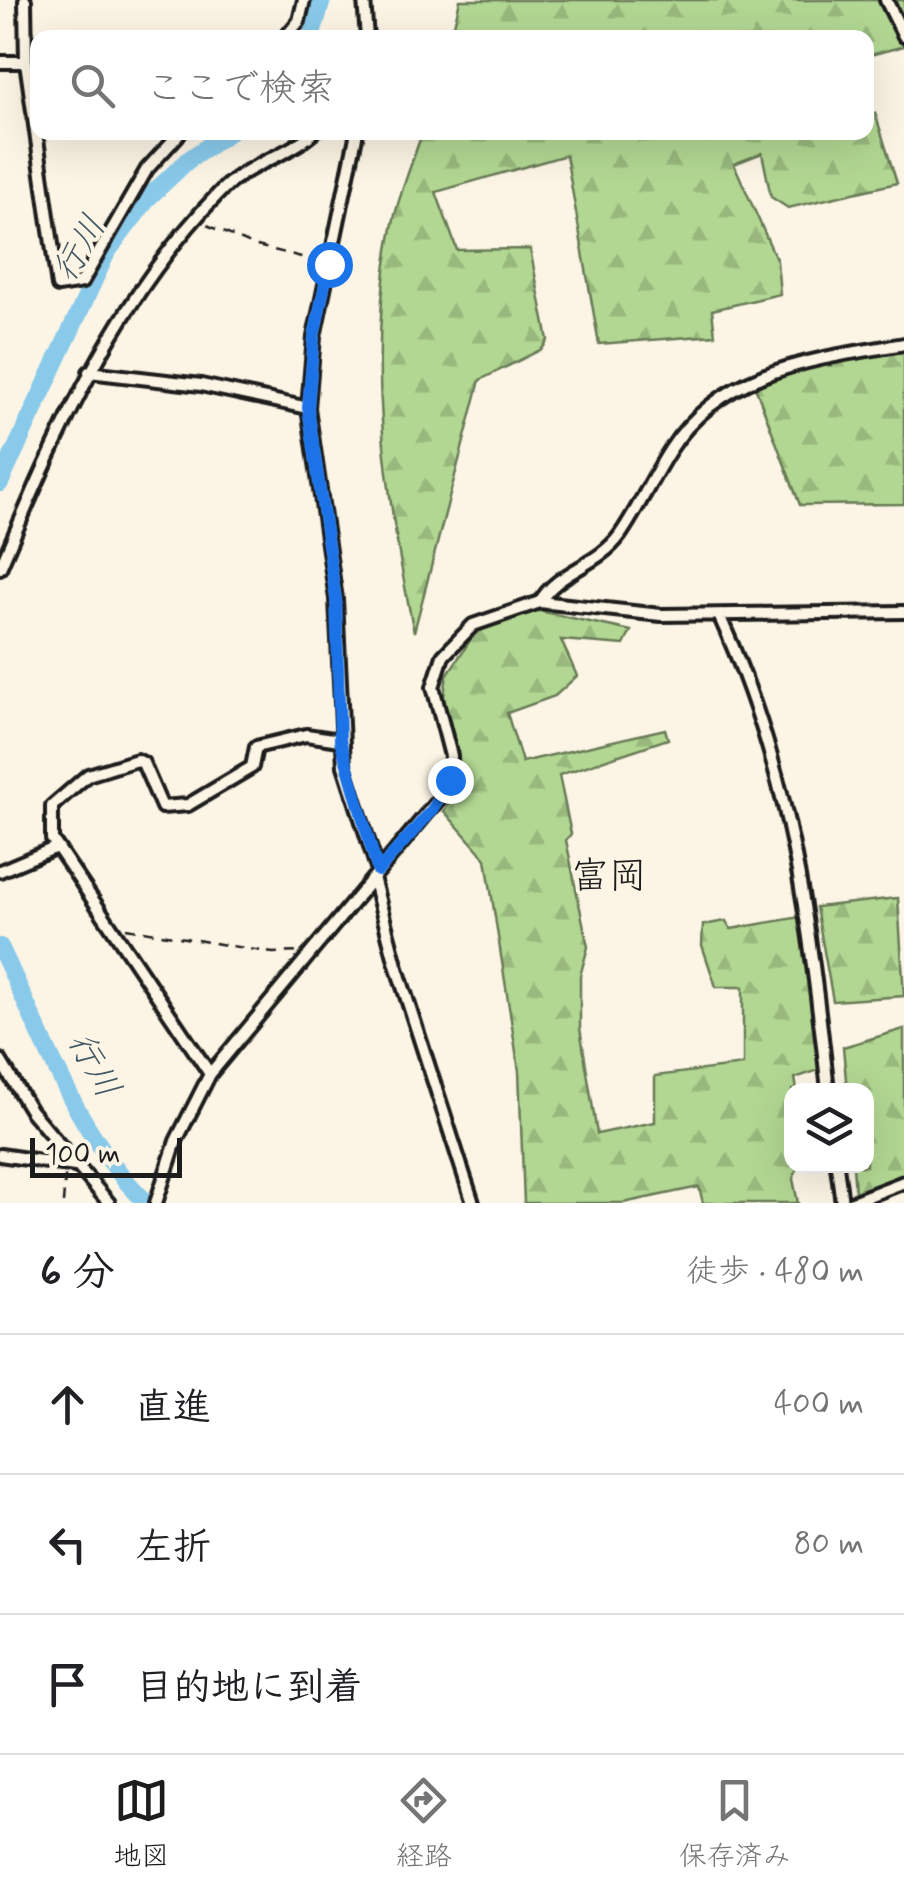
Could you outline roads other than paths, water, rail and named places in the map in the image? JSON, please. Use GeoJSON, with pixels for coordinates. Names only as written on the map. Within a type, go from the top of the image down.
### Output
{"type":"FeatureCollection","features":[{"type":"Feature","properties":{"kind":"street"},"geometry":{"type":"LineString","coordinates":[[25,0],[30,90]]}},
{"type":"Feature","properties":{"kind":"street"},"geometry":{"type":"LineString","coordinates":[[291,30],[304,0]]}},
{"type":"Feature","properties":{"kind":"street"},"geometry":{"type":"LineString","coordinates":[[364,0],[366,30]]}},
{"type":"Feature","properties":{"kind":"street"},"geometry":{"type":"LineString","coordinates":[[886,0],[904,36]]}},
{"type":"Feature","properties":{"kind":"street"},"geometry":{"type":"LineString","coordinates":[[0,62],[26,62]]}},
{"type":"Feature","properties":{"kind":"street"},"geometry":{"type":"LineString","coordinates":[[37,140],[58,286],[82,282],[147,169],[173,140]]}},
{"type":"Feature","properties":{"kind":"street"},"geometry":{"type":"LineString","coordinates":[[0,568],[89,372],[140,288],[220,192],[254,164],[294,150],[305,140]]}},
{"type":"Feature","properties":{"kind":"street"},"geometry":{"type":"LineString","coordinates":[[354,140],[314,337],[308,408],[336,599],[340,740],[344,766],[474,1203]]}},
{"type":"Feature","properties":{"kind":"street"},"geometry":{"type":"LineString","coordinates":[[540,602],[549,585],[585,566],[620,535],[670,449],[713,401],[732,388],[806,360],[904,344]]}},
{"type":"Feature","properties":{"kind":"street"},"geometry":{"type":"LineString","coordinates":[[89,372],[202,384],[308,408]]}},
{"type":"Feature","properties":{"kind":"street"},"geometry":{"type":"LineString","coordinates":[[156,1203],[176,1141],[210,1074],[432,810],[450,780],[452,756],[434,687],[443,656],[473,625],[540,602],[590,610],[718,615],[904,612]]}},
{"type":"Feature","properties":{"kind":"street"},"geometry":{"type":"LineString","coordinates":[[718,615],[757,704],[783,788],[819,999],[827,1083]]}},
{"type":"Feature","properties":{"kind":"street"},"geometry":{"type":"LineString","coordinates":[[210,1074],[52,839],[52,806],[71,786],[124,761],[142,763],[162,807],[178,808],[252,767],[256,747],[306,735],[340,740]]}},
{"type":"Feature","properties":{"kind":"street"},"geometry":{"type":"LineString","coordinates":[[0,871],[58,847]]}},
{"type":"Feature","properties":{"kind":"street"},"geometry":{"type":"LineString","coordinates":[[0,1060],[30,1111],[70,1165],[108,1203]]}},
{"type":"Feature","properties":{"kind":"street"},"geometry":{"type":"LineString","coordinates":[[0,1154],[70,1165]]}},
{"type":"Feature","properties":{"kind":"street"},"geometry":{"type":"LineString","coordinates":[[839,1173],[842,1203]]}},
{"type":"Feature","properties":{"kind":"street"},"geometry":{"type":"LineString","coordinates":[[850,1203],[904,1182]]}},
{"type":"Feature","properties":{"kind":"waterway","name":"行川"},"geometry":{"type":"LineString","coordinates":[[313,30],[322,0]]}},
{"type":"Feature","properties":{"kind":"waterway","name":"行川"},"geometry":{"type":"LineString","coordinates":[[0,483],[107,252],[149,197],[187,161],[217,140]]}},
{"type":"Feature","properties":{"kind":"waterway","name":"行川"},"geometry":{"type":"LineString","coordinates":[[0,947],[80,1115],[122,1176],[147,1203]]}},
{"type":"Feature","properties":{"kind":"district","name":"富岡"},"geometry":{"type":"Point","coordinates":[609,875]}}]}
